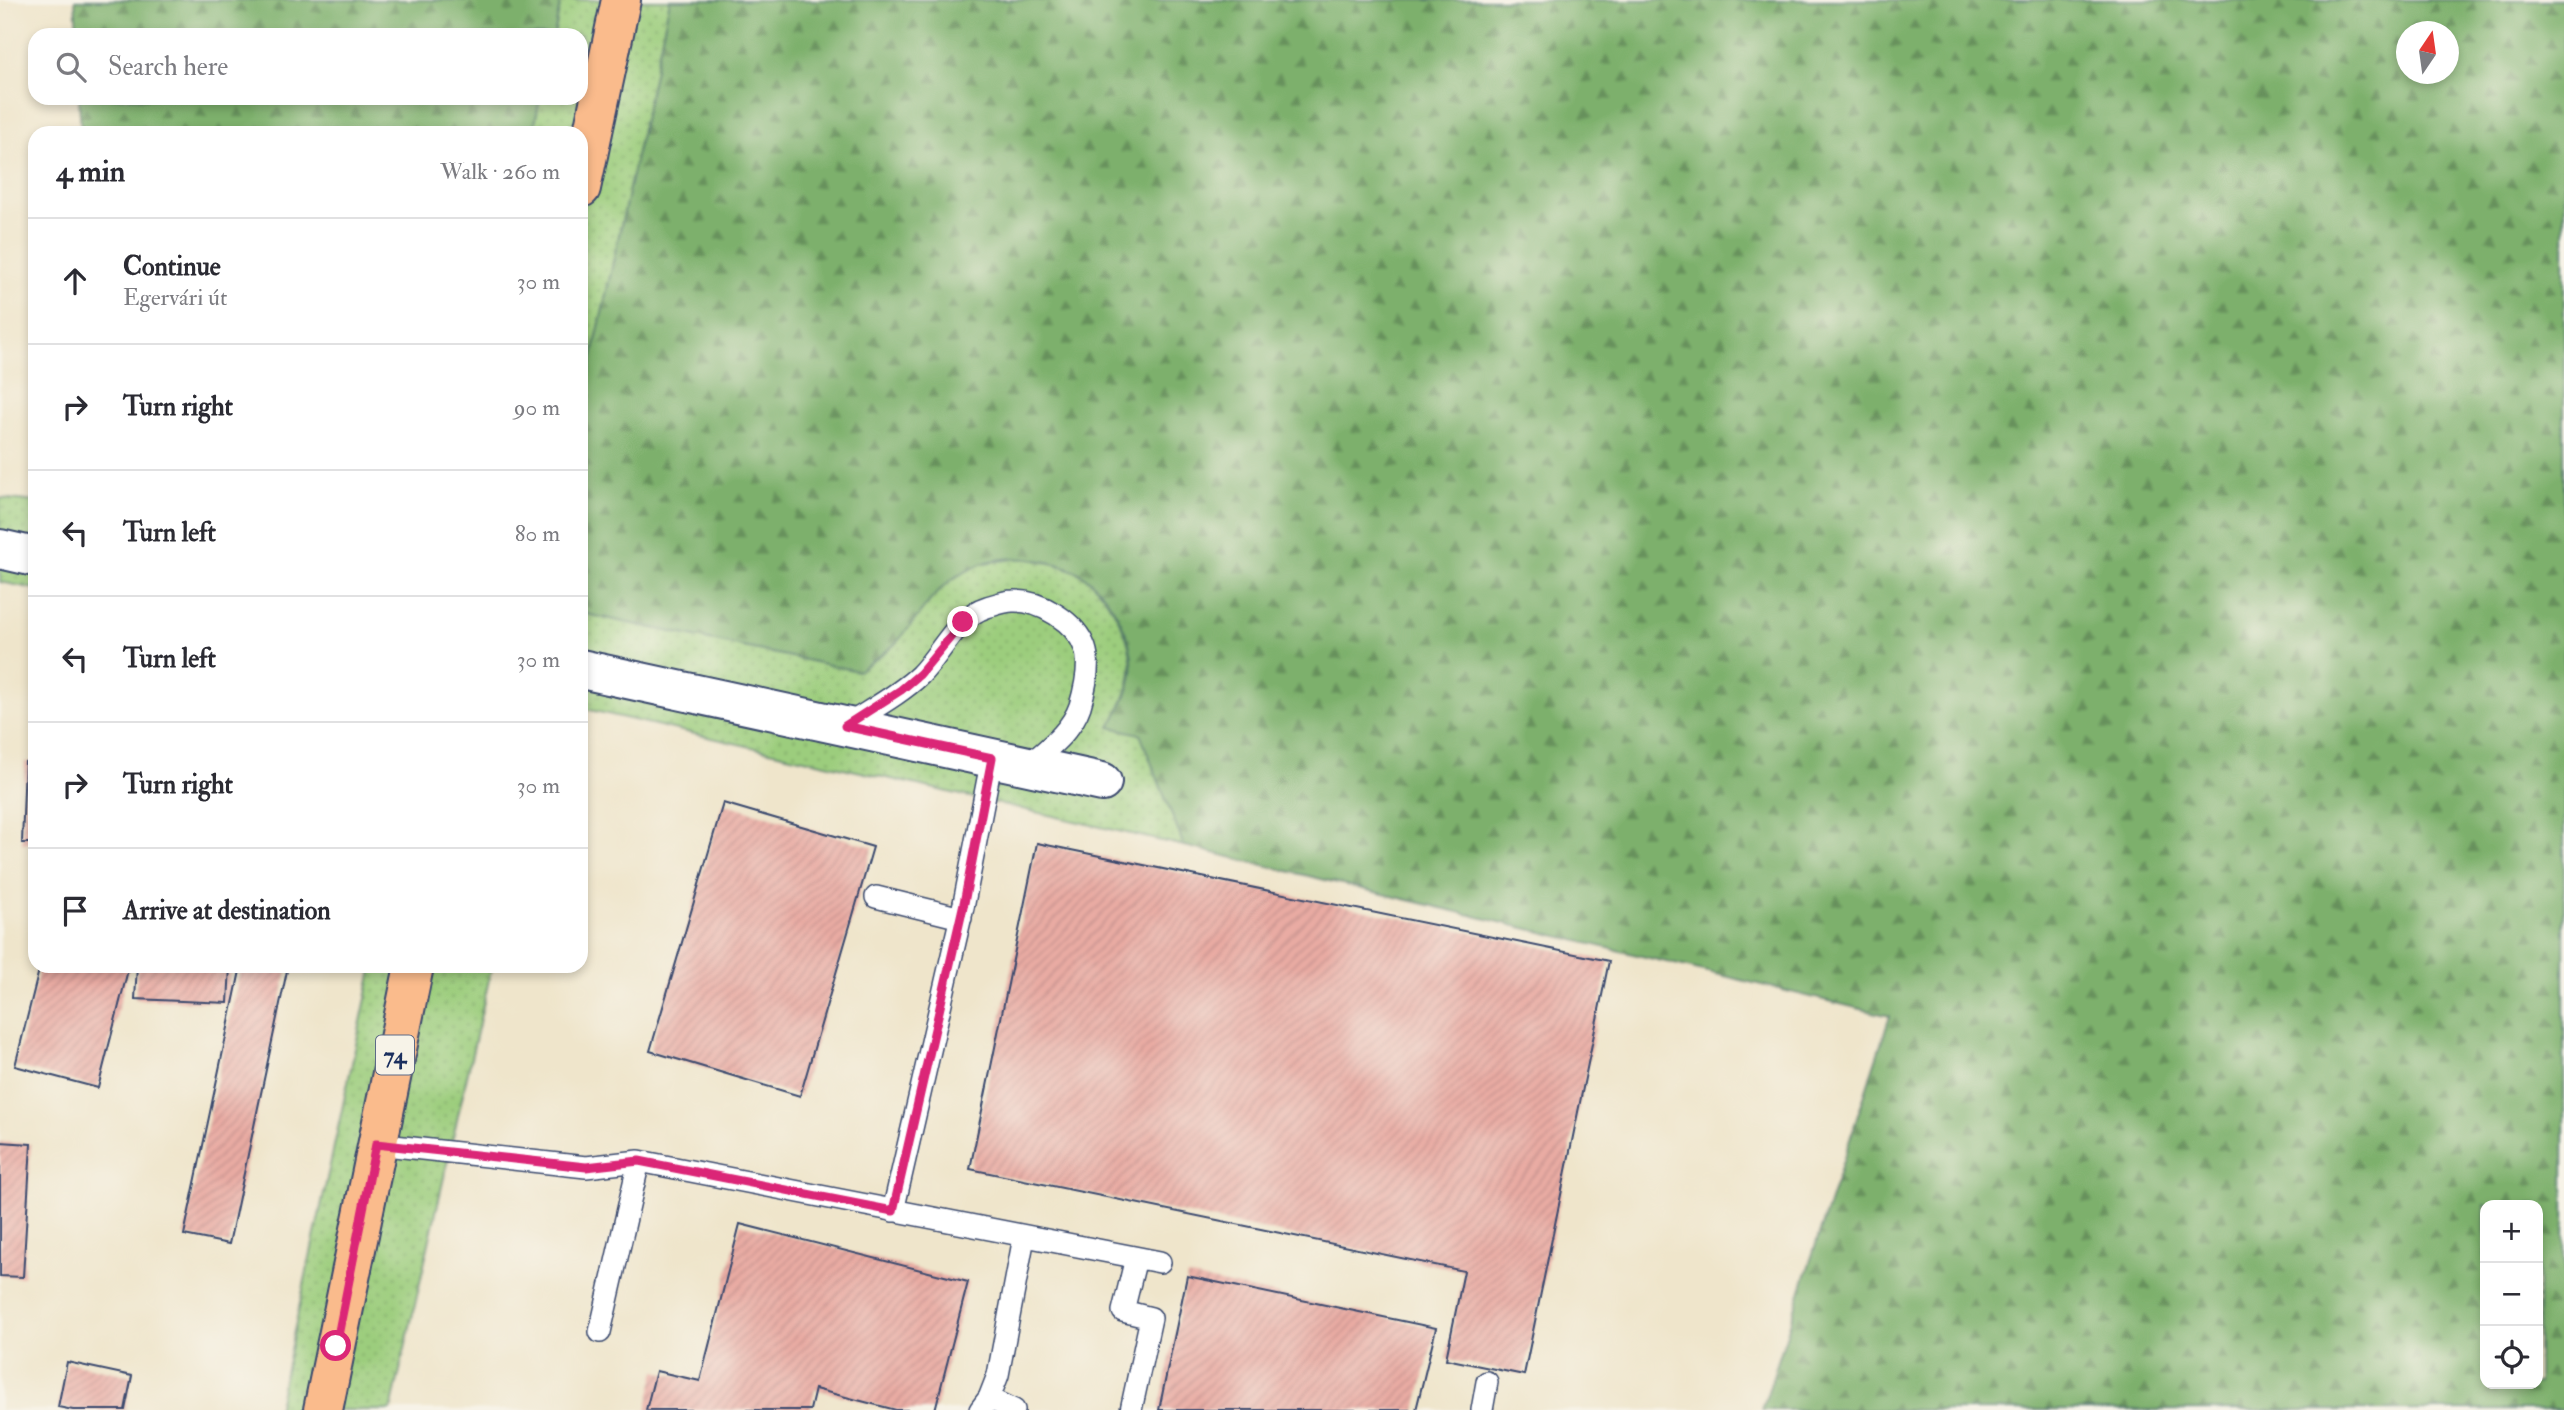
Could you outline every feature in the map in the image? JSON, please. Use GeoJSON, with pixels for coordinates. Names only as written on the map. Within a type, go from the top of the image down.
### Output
{"type":"FeatureCollection","features":[{"type":"Feature","properties":{"kind":"main road"},"geometry":{"type":"LineString","coordinates":[[588,155],[621,0]]}},
{"type":"Feature","properties":{"kind":"main road","name":"74"},"geometry":{"type":"LineString","coordinates":[[323,1410],[413,973]]}},
{"type":"Feature","properties":{"kind":"street"},"geometry":{"type":"LineString","coordinates":[[0,549],[28,555]]}},
{"type":"Feature","properties":{"kind":"street"},"geometry":{"type":"LineString","coordinates":[[588,671],[1102,782]]}},
{"type":"Feature","properties":{"kind":"lane"},"geometry":{"type":"LineString","coordinates":[[845,726],[901,690],[920,674],[963,622],[986,607],[1013,601],[1043,607],[1059,617],[1077,634],[1085,648],[1086,679],[1080,708],[1062,737],[1010,762],[961,918],[893,1211]]}},
{"type":"Feature","properties":{"kind":"lane"},"geometry":{"type":"LineString","coordinates":[[876,897],[961,918]]}},
{"type":"Feature","properties":{"kind":"lane"},"geometry":{"type":"LineString","coordinates":[[376,1144],[586,1167],[639,1161],[1160,1262]]}},
{"type":"Feature","properties":{"kind":"lane"},"geometry":{"type":"LineString","coordinates":[[600,1332],[639,1161]]}},
{"type":"Feature","properties":{"kind":"lane"},"geometry":{"type":"LineString","coordinates":[[1014,1410],[985,1404],[998,1375],[1024,1237]]}},
{"type":"Feature","properties":{"kind":"lane"},"geometry":{"type":"LineString","coordinates":[[1131,1410],[1151,1318],[1123,1311],[1136,1258]]}},
{"type":"Feature","properties":{"kind":"lane"},"geometry":{"type":"LineString","coordinates":[[1482,1410],[1487,1382]]}},
{"type":"Feature","properties":{"kind":"green space"},"geometry":{"type":"Polygon","coordinates":[[[75,0],[561,0],[555,28],[77,28],[75,0]]]}},
{"type":"Feature","properties":{"kind":"green space"},"geometry":{"type":"Polygon","coordinates":[[[561,0],[670,0],[588,378],[588,126],[534,126],[539,105],[588,105],[588,28],[555,28],[561,0]]]}},
{"type":"Feature","properties":{"kind":"green space"},"geometry":{"type":"Polygon","coordinates":[[[670,0],[2564,0],[2564,1410],[1762,1410],[1890,1016],[1184,846],[1140,734],[1110,727],[1131,680],[1132,660],[1126,634],[1114,609],[1097,588],[1078,572],[1065,567],[1036,560],[1006,559],[981,564],[966,571],[933,597],[893,646],[858,671],[588,614],[588,378],[670,0]]]}},
{"type":"Feature","properties":{"kind":"green space"},"geometry":{"type":"Polygon","coordinates":[[[79,105],[539,105],[534,126],[81,126],[79,105]]]}},
{"type":"Feature","properties":{"kind":"green space"},"geometry":{"type":"Polygon","coordinates":[[[0,498],[28,501],[28,588],[0,582],[0,498]]]}},
{"type":"Feature","properties":{"kind":"green space"},"geometry":{"type":"Polygon","coordinates":[[[1023,558],[1056,565],[1085,577],[1104,597],[1122,626],[1131,655],[1129,682],[1111,726],[1140,733],[1184,846],[588,710],[588,614],[858,671],[895,644],[932,596],[955,577],[983,563],[1023,558]]]}},
{"type":"Feature","properties":{"kind":"green space"},"geometry":{"type":"Polygon","coordinates":[[[371,973],[490,973],[391,1410],[277,1410],[371,973]]]}},
{"type":"Feature","properties":{"kind":"building"},"geometry":{"type":"Polygon","coordinates":[[[25,762],[28,762],[28,843],[22,843],[25,762]]]}},
{"type":"Feature","properties":{"kind":"building"},"geometry":{"type":"Polygon","coordinates":[[[723,803],[873,847],[800,1096],[650,1051],[723,803]]]}},
{"type":"Feature","properties":{"kind":"building"},"geometry":{"type":"Polygon","coordinates":[[[1037,843],[1609,961],[1524,1375],[1446,1359],[1464,1271],[970,1169],[1037,843]]]}},
{"type":"Feature","properties":{"kind":"building"},"geometry":{"type":"Polygon","coordinates":[[[38,973],[127,973],[98,1088],[15,1066],[38,973]]]}},
{"type":"Feature","properties":{"kind":"building"},"geometry":{"type":"Polygon","coordinates":[[[137,973],[230,973],[228,1003],[135,999],[137,973]]]}},
{"type":"Feature","properties":{"kind":"building"},"geometry":{"type":"Polygon","coordinates":[[[240,973],[287,973],[229,1244],[184,1235],[240,973]]]}},
{"type":"Feature","properties":{"kind":"building"},"geometry":{"type":"Polygon","coordinates":[[[0,1142],[31,1144],[23,1277],[0,1276],[0,1142]]]}},
{"type":"Feature","properties":{"kind":"building"},"geometry":{"type":"Polygon","coordinates":[[[740,1224],[968,1282],[935,1410],[896,1410],[815,1389],[810,1410],[646,1410],[656,1371],[700,1381],[740,1224]]]}},
{"type":"Feature","properties":{"kind":"building"},"geometry":{"type":"Polygon","coordinates":[[[1187,1276],[1436,1328],[1416,1410],[1159,1410],[1187,1276]]]}},
{"type":"Feature","properties":{"kind":"building"},"geometry":{"type":"Polygon","coordinates":[[[67,1362],[132,1376],[125,1410],[73,1410],[58,1407],[67,1362]]]}},
{"type":"Feature","properties":{"kind":"route"},"geometry":{"type":"LineString","coordinates":[[336,1346],[376,1144],[586,1167],[639,1161],[893,1211],[964,903],[992,758],[845,726],[901,690],[920,674],[963,622]]}}]}
